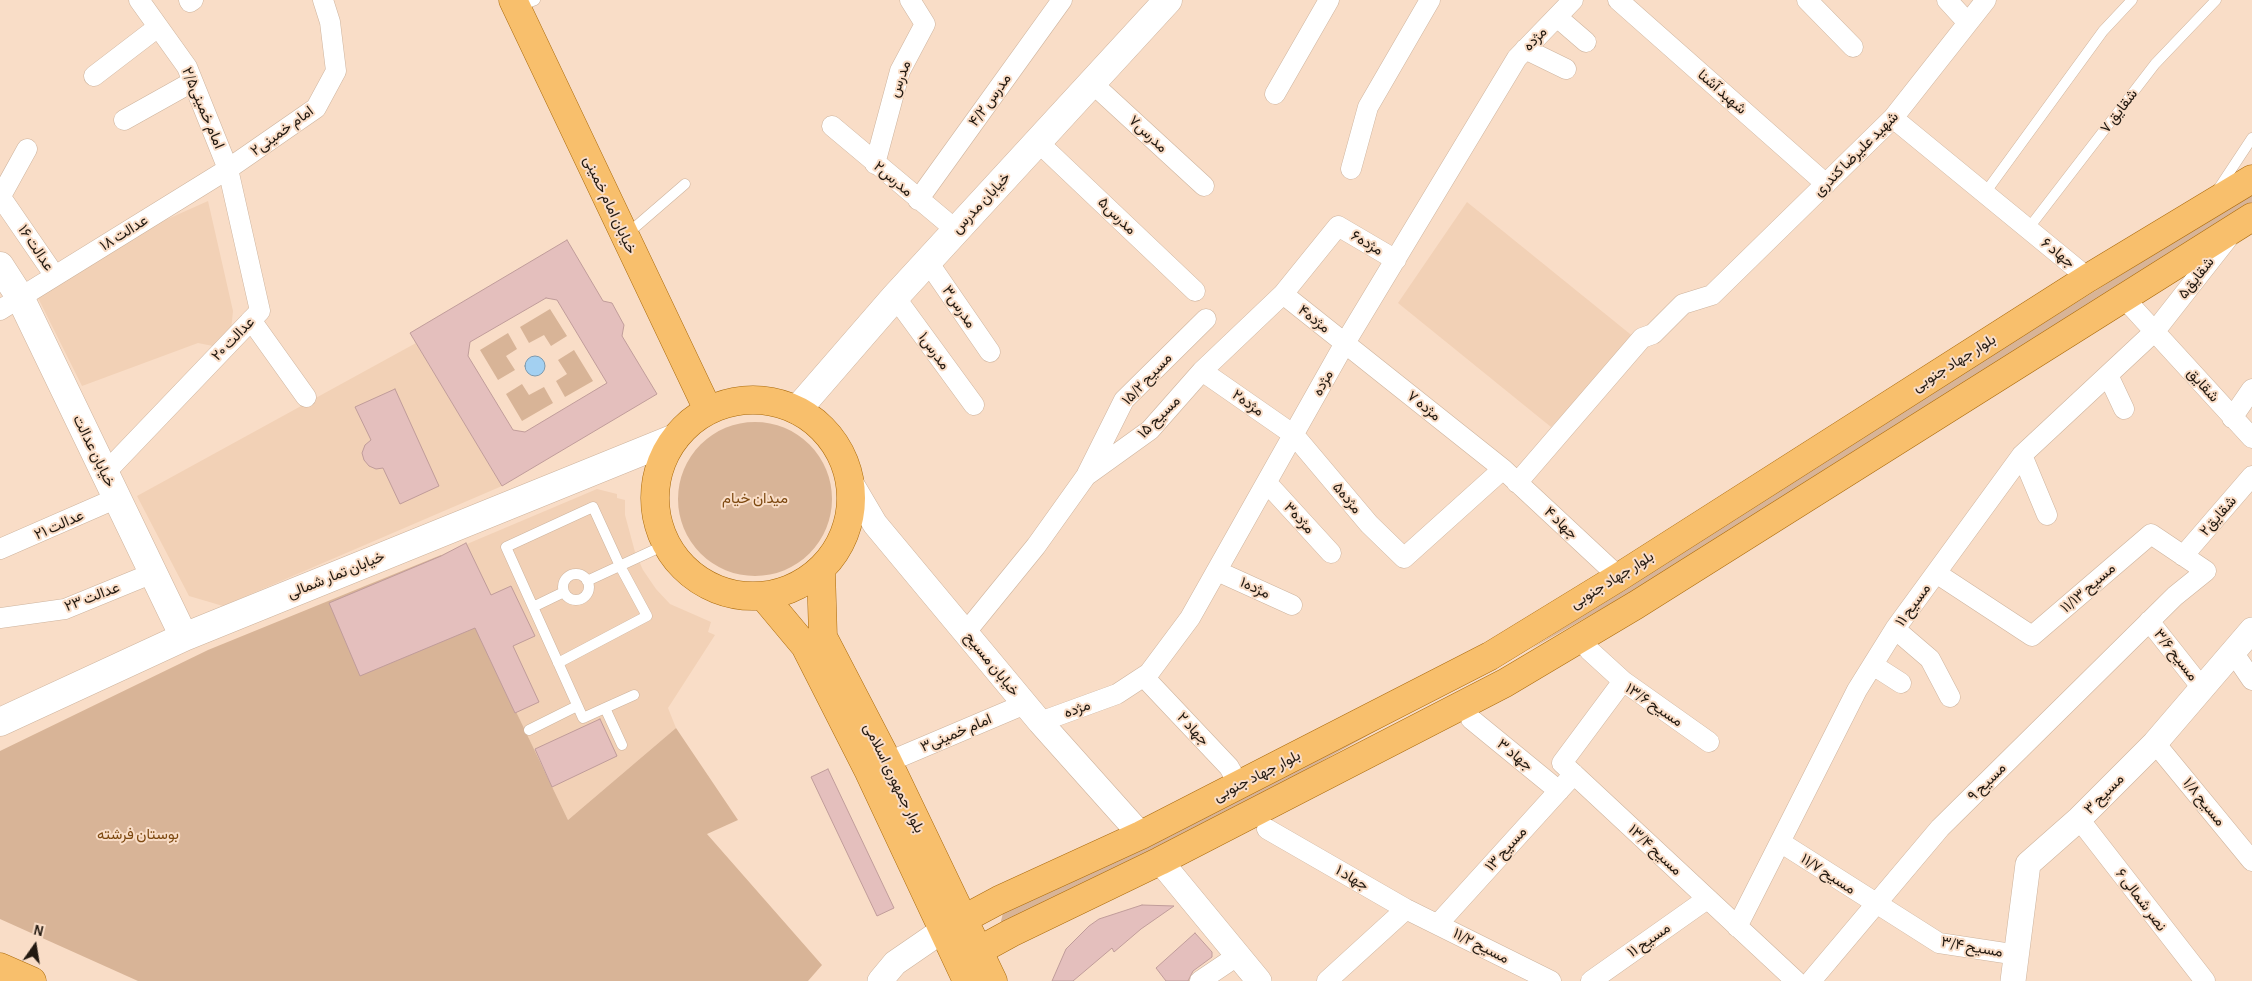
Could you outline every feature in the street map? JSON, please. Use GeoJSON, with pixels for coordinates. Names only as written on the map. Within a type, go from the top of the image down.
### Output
{"type":"FeatureCollection","features":[{"type":"Feature","properties":{"kind":"main road","name":"خیابان مدرس"},"geometry":{"type":"LineString","coordinates":[[797,410],[894,297],[1168,0]]}},
{"type":"Feature","properties":{"kind":"main road","name":"خیابان امام خمینی"},"geometry":{"type":"LineString","coordinates":[[521,3],[625,236],[708,410]]}},
{"type":"Feature","properties":{"kind":"main road","name":"بلوار جهاد جنوبی"},"geometry":{"type":"LineString","coordinates":[[952,925],[999,900],[1141,835],[1490,656],[1619,577],[2088,278],[2252,179]]}},
{"type":"Feature","properties":{"kind":"main road","name":"بلوار جهاد جنوبی"},"geometry":{"type":"LineString","coordinates":[[968,965],[1011,933],[1160,861],[1505,683],[1636,605],[2245,221]]}},
{"type":"Feature","properties":{"kind":"main road","name":"خیابان عدالت"},"geometry":{"type":"LineString","coordinates":[[0,266],[10,304],[105,473],[184,637]]}},
{"type":"Feature","properties":{"kind":"main road"},"geometry":{"type":"LineString","coordinates":[[768,400],[797,410],[823,428],[838,448],[842,454],[852,485],[851,516],[840,546],[821,570],[796,587],[764,596],[731,594],[701,582],[676,560],[660,531],[654,499],[659,466],[675,438],[690,422],[708,410],[737,401],[768,400]]}},
{"type":"Feature","properties":{"kind":"main road","name":"خیابان تمار شمالی"},"geometry":{"type":"LineString","coordinates":[[0,722],[184,637],[675,438]]}},
{"type":"Feature","properties":{"kind":"main road","name":"بلوار جمهوری اسلامی"},"geometry":{"type":"LineString","coordinates":[[821,570],[823,637],[888,762],[968,965],[993,981]]}},
{"type":"Feature","properties":{"kind":"main road","name":"بلوار جمهوری اسلامی"},"geometry":{"type":"LineString","coordinates":[[764,596],[805,646],[869,772],[952,925]]}},
{"type":"Feature","properties":{"kind":"main road"},"geometry":{"type":"LineString","coordinates":[[1490,656],[1505,683]]}},
{"type":"Feature","properties":{"kind":"main road"},"geometry":{"type":"LineString","coordinates":[[999,900],[994,910],[996,922],[1001,929],[1011,933]]}},
{"type":"Feature","properties":{"kind":"main road"},"geometry":{"type":"LineString","coordinates":[[0,967],[32,981]]}},
{"type":"Feature","properties":{"kind":"street","name":"امام خمینی۲/۵"},"geometry":{"type":"LineString","coordinates":[[139,0],[187,67],[228,169]]}},
{"type":"Feature","properties":{"kind":"street"},"geometry":{"type":"LineString","coordinates":[[189,0],[190,2],[193,0]]}},
{"type":"Feature","properties":{"kind":"street","name":"امام خمینی۲"},"geometry":{"type":"LineString","coordinates":[[228,169],[316,108],[336,71],[330,22],[324,0]]}},
{"type":"Feature","properties":{"kind":"street","name":"مدرس"},"geometry":{"type":"LineString","coordinates":[[876,164],[900,72],[925,24],[910,0]]}},
{"type":"Feature","properties":{"kind":"street","name":"مدرس ۴/۲"},"geometry":{"type":"LineString","coordinates":[[918,200],[1062,0]]}},
{"type":"Feature","properties":{"kind":"street"},"geometry":{"type":"LineString","coordinates":[[1275,94],[1329,0]]}},
{"type":"Feature","properties":{"kind":"street"},"geometry":{"type":"LineString","coordinates":[[1351,169],[1368,108],[1430,0]]}},
{"type":"Feature","properties":{"kind":"street","name":"مژده"},"geometry":{"type":"LineString","coordinates":[[1032,713],[1117,694],[1149,673],[1190,618],[1345,344],[1517,58],[1573,0]]}},
{"type":"Feature","properties":{"kind":"street","name":"شهبد آشنا"},"geometry":{"type":"LineString","coordinates":[[1618,0],[1826,184]]}},
{"type":"Feature","properties":{"kind":"street"},"geometry":{"type":"LineString","coordinates":[[1807,0],[1853,47]]}},
{"type":"Feature","properties":{"kind":"street"},"geometry":{"type":"LineString","coordinates":[[1947,0],[1968,23]]}},
{"type":"Feature","properties":{"kind":"street","name":"شهید علیرضا کندری"},"geometry":{"type":"LineString","coordinates":[[1517,482],[1642,338],[1653,334],[1683,304],[1712,295],[1893,118],[1986,0]]}},
{"type":"Feature","properties":{"kind":"street"},"geometry":{"type":"LineString","coordinates":[[1557,17],[1586,42]]}},
{"type":"Feature","properties":{"kind":"street"},"geometry":{"type":"LineString","coordinates":[[94,76],[158,27]]}},
{"type":"Feature","properties":{"kind":"street"},"geometry":{"type":"LineString","coordinates":[[1525,49],[1566,69]]}},
{"type":"Feature","properties":{"kind":"street"},"geometry":{"type":"LineString","coordinates":[[124,120],[192,82]]}},
{"type":"Feature","properties":{"kind":"street","name":"مدرس۷"},"geometry":{"type":"LineString","coordinates":[[1092,83],[1204,186]]}},
{"type":"Feature","properties":{"kind":"street","name":"جهاد ۶"},"geometry":{"type":"LineString","coordinates":[[1893,118],[2088,278]]}},
{"type":"Feature","properties":{"kind":"street","name":"مدرس۲"},"geometry":{"type":"LineString","coordinates":[[832,126],[956,230]]}},
{"type":"Feature","properties":{"kind":"street","name":"مدرس۵"},"geometry":{"type":"LineString","coordinates":[[1038,142],[1195,291]]}},
{"type":"Feature","properties":{"kind":"street"},"geometry":{"type":"LineString","coordinates":[[0,196],[27,149]]}},
{"type":"Feature","properties":{"kind":"street","name":"عدالت ۱۸"},"geometry":{"type":"LineString","coordinates":[[10,304],[228,169]]}},
{"type":"Feature","properties":{"kind":"street","name":"عدالت ۲۰"},"geometry":{"type":"LineString","coordinates":[[105,473],[260,311],[228,169]]}},
{"type":"Feature","properties":{"kind":"street","name":"عدالت ۱۶"},"geometry":{"type":"LineString","coordinates":[[0,196],[54,276]]}},
{"type":"Feature","properties":{"kind":"street","name":"شقایق۵"},"geometry":{"type":"LineString","coordinates":[[2155,331],[2245,221]]}},
{"type":"Feature","properties":{"kind":"street","name":"مژده۶"},"geometry":{"type":"LineString","coordinates":[[1338,226],[1396,260]]}},
{"type":"Feature","properties":{"kind":"street","name":"مسیح ۱۵"},"geometry":{"type":"LineString","coordinates":[[966,632],[1036,546],[1086,476],[1150,430],[1202,371],[1283,294],[1338,226]]}},
{"type":"Feature","properties":{"kind":"street","name":"مدرس۳"},"geometry":{"type":"LineString","coordinates":[[928,262],[990,352]]}},
{"type":"Feature","properties":{"kind":"street","name":"مژده۴"},"geometry":{"type":"LineString","coordinates":[[1283,294],[1345,344]]}},
{"type":"Feature","properties":{"kind":"street","name":"مدرس۱"},"geometry":{"type":"LineString","coordinates":[[894,297],[974,404]]}},
{"type":"Feature","properties":{"kind":"street","name":"شقایق"},"geometry":{"type":"LineString","coordinates":[[2122,297],[2252,438]]}},
{"type":"Feature","properties":{"kind":"street","name":"مسیح ۱۵/۲"},"geometry":{"type":"LineString","coordinates":[[1086,476],[1124,400],[1206,319]]}},
{"type":"Feature","properties":{"kind":"street"},"geometry":{"type":"LineString","coordinates":[[252,320],[306,397]]}},
{"type":"Feature","properties":{"kind":"street","name":"مسیح ۱۱"},"geometry":{"type":"LineString","coordinates":[[1737,927],[1857,690],[1896,629],[2022,455],[2155,331]]}},
{"type":"Feature","properties":{"kind":"street","name":"مژده ۷"},"geometry":{"type":"LineString","coordinates":[[1345,344],[1502,469]]}},
{"type":"Feature","properties":{"kind":"street","name":"مژده۲"},"geometry":{"type":"LineString","coordinates":[[1202,371],[1294,435]]}},
{"type":"Feature","properties":{"kind":"street"},"geometry":{"type":"LineString","coordinates":[[2108,375],[2124,409]]}},
{"type":"Feature","properties":{"kind":"street"},"geometry":{"type":"LineString","coordinates":[[2232,418],[2252,390]]}},
{"type":"Feature","properties":{"kind":"street","name":"مژده۵"},"geometry":{"type":"LineString","coordinates":[[1294,435],[1369,524],[1404,558],[1502,469]]}},
{"type":"Feature","properties":{"kind":"street"},"geometry":{"type":"LineString","coordinates":[[2022,455],[2047,515]]}},
{"type":"Feature","properties":{"kind":"street","name":"جهاد ۴"},"geometry":{"type":"LineString","coordinates":[[1502,469],[1619,577]]}},
{"type":"Feature","properties":{"kind":"street","name":"شقایق۲"},"geometry":{"type":"LineString","coordinates":[[2183,556],[2252,476]]}},
{"type":"Feature","properties":{"kind":"street","name":"مژده۳"},"geometry":{"type":"LineString","coordinates":[[1267,483],[1332,553]]}},
{"type":"Feature","properties":{"kind":"street","name":"خیابان مسیح"},"geometry":{"type":"LineString","coordinates":[[852,485],[875,524],[1032,713],[1141,835]]}},
{"type":"Feature","properties":{"kind":"street","name":"عدالت ۲۱"},"geometry":{"type":"LineString","coordinates":[[0,549],[117,498]]}},
{"type":"Feature","properties":{"kind":"street","name":"مسیح ۱۱/۱۳"},"geometry":{"type":"LineString","coordinates":[[1936,573],[2032,636],[2151,534],[2206,571],[2175,596]]}},
{"type":"Feature","properties":{"kind":"street","name":"مژده۱"},"geometry":{"type":"LineString","coordinates":[[1217,571],[1292,605]]}},
{"type":"Feature","properties":{"kind":"street","name":"عدالت ۲۳"},"geometry":{"type":"LineString","coordinates":[[0,618],[65,609],[153,573]]}},
{"type":"Feature","properties":{"kind":"street","name":"مسیح ۹"},"geometry":{"type":"LineString","coordinates":[[1811,981],[1940,828],[2175,596]]}},
{"type":"Feature","properties":{"kind":"street","name":"مسیح ۳/۶"},"geometry":{"type":"LineString","coordinates":[[2150,621],[2202,688]]}},
{"type":"Feature","properties":{"kind":"street"},"geometry":{"type":"LineString","coordinates":[[1896,629],[1930,659],[1950,697]]}},
{"type":"Feature","properties":{"kind":"street","name":"مسیح ۳"},"geometry":{"type":"LineString","coordinates":[[2013,981],[2018,956],[2028,864],[2079,819],[2155,743],[2252,630]]}},
{"type":"Feature","properties":{"kind":"street"},"geometry":{"type":"LineString","coordinates":[[1589,650],[1622,681]]}},
{"type":"Feature","properties":{"kind":"street"},"geometry":{"type":"LineString","coordinates":[[2233,652],[2252,680]]}},
{"type":"Feature","properties":{"kind":"street"},"geometry":{"type":"LineString","coordinates":[[1873,665],[1901,683]]}},
{"type":"Feature","properties":{"kind":"street","name":"جهاد ۲"},"geometry":{"type":"LineString","coordinates":[[1144,676],[1228,767],[1239,785]]}},
{"type":"Feature","properties":{"kind":"street","name":"مسیح ۱۳/۶"},"geometry":{"type":"LineString","coordinates":[[1574,774],[1562,763],[1622,681],[1708,742]]}},
{"type":"Feature","properties":{"kind":"street","name":"امام خمینی۳"},"geometry":{"type":"LineString","coordinates":[[888,762],[1032,713]]}},
{"type":"Feature","properties":{"kind":"street","name":"جهاد ۳"},"geometry":{"type":"LineString","coordinates":[[1471,719],[1559,790]]}},
{"type":"Feature","properties":{"kind":"street","name":"مسیح ۱/۸"},"geometry":{"type":"LineString","coordinates":[[2155,743],[2252,861]]}},
{"type":"Feature","properties":{"kind":"street","name":"مسیح ۱۳"},"geometry":{"type":"LineString","coordinates":[[1438,924],[1574,774]]}},
{"type":"Feature","properties":{"kind":"street","name":"مسیح ۱۳/۴"},"geometry":{"type":"LineString","coordinates":[[1574,774],[1796,981]]}},
{"type":"Feature","properties":{"kind":"street","name":"نصر شمالی ۶"},"geometry":{"type":"LineString","coordinates":[[2079,819],[2205,981]]}},
{"type":"Feature","properties":{"kind":"street","name":"جهاد ۱"},"geometry":{"type":"LineString","coordinates":[[1267,829],[1406,909],[1438,924]]}},
{"type":"Feature","properties":{"kind":"street","name":"مسیح ۱۱/۷"},"geometry":{"type":"LineString","coordinates":[[1780,842],[1877,905]]}},
{"type":"Feature","properties":{"kind":"street"},"geometry":{"type":"LineString","coordinates":[[1160,861],[1259,981]]}},
{"type":"Feature","properties":{"kind":"street","name":"مسیح ۱۱"},"geometry":{"type":"LineString","coordinates":[[1600,979],[1707,899]]}},
{"type":"Feature","properties":{"kind":"street","name":"مسیح ۳/۴"},"geometry":{"type":"LineString","coordinates":[[1877,905],[1939,943],[2018,956]]}},
{"type":"Feature","properties":{"kind":"street"},"geometry":{"type":"LineString","coordinates":[[1327,981],[1406,909]]}},
{"type":"Feature","properties":{"kind":"street","name":"مسیح ۱۱/۲"},"geometry":{"type":"LineString","coordinates":[[1438,924],[1551,981]]}},
{"type":"Feature","properties":{"kind":"street"},"geometry":{"type":"LineString","coordinates":[[880,981],[895,963],[952,925]]}},
{"type":"Feature","properties":{"kind":"street"},"geometry":{"type":"LineString","coordinates":[[1200,981],[1237,956]]}},
{"type":"Feature","properties":{"kind":"lane"},"geometry":{"type":"LineString","coordinates":[[1985,193],[2103,31],[2132,0]]}},
{"type":"Feature","properties":{"kind":"lane","name":"شقایق ۷"},"geometry":{"type":"LineString","coordinates":[[2028,229],[2155,64],[2216,0]]}},
{"type":"Feature","properties":{"kind":"lane"},"geometry":{"type":"LineString","coordinates":[[2207,206],[2252,138]]}},
{"type":"Feature","properties":{"kind":"lane"},"geometry":{"type":"LineString","coordinates":[[625,236],[685,184]]}},
{"type":"Feature","properties":{"kind":"lane"},"geometry":{"type":"LineString","coordinates":[[558,663],[646,616],[620,566],[593,507],[506,547],[577,706],[583,718],[634,695]]}},
{"type":"Feature","properties":{"kind":"lane"},"geometry":{"type":"LineString","coordinates":[[587,581],[667,544]]}},
{"type":"Feature","properties":{"kind":"lane"},"geometry":{"type":"LineString","coordinates":[[581,575],[587,581],[588,589],[580,599],[572,599],[564,592],[563,582],[569,576],[581,575]]}},
{"type":"Feature","properties":{"kind":"lane"},"geometry":{"type":"LineString","coordinates":[[533,607],[564,592]]}},
{"type":"Feature","properties":{"kind":"lane"},"geometry":{"type":"LineString","coordinates":[[529,730],[577,706]]}},
{"type":"Feature","properties":{"kind":"lane"},"geometry":{"type":"LineString","coordinates":[[606,708],[622,745]]}},
{"type":"Feature","properties":{"kind":"shaded area"},"geometry":{"type":"Polygon","coordinates":[[[208,201],[233,311],[231,331],[213,346],[198,343],[82,386],[36,294],[123,239],[208,201]]]}},
{"type":"Feature","properties":{"kind":"shaded area"},"geometry":{"type":"Polygon","coordinates":[[[1467,202],[1635,338],[1551,427],[1398,303],[1467,202]]]}},
{"type":"Feature","properties":{"kind":"shaded area"},"geometry":{"type":"Polygon","coordinates":[[[416,343],[502,486],[223,606],[189,596],[137,496],[416,343]]]}},
{"type":"Feature","properties":{"kind":"shaded area"},"geometry":{"type":"Polygon","coordinates":[[[597,489],[617,494],[617,498],[625,500],[625,515],[635,552],[643,570],[656,589],[670,604],[711,622],[708,632],[715,635],[668,708],[676,728],[568,820],[441,555],[597,489]]]}},
{"type":"Feature","properties":{"kind":"green space"},"geometry":{"type":"Polygon","coordinates":[[[2252,193],[2252,202],[1642,586],[1529,650],[1845,447],[2252,193]]]}},
{"type":"Feature","properties":{"kind":"green space"},"geometry":{"type":"Polygon","coordinates":[[[550,309],[567,336],[551,346],[544,335],[529,343],[520,327],[550,309]]]}},
{"type":"Feature","properties":{"kind":"green space"},"geometry":{"type":"Polygon","coordinates":[[[508,333],[517,349],[506,356],[515,370],[498,380],[480,350],[508,333]]]}},
{"type":"Feature","properties":{"kind":"green space"},"geometry":{"type":"Polygon","coordinates":[[[574,350],[593,381],[565,397],[556,381],[567,374],[558,360],[574,350]]]}},
{"type":"Feature","properties":{"kind":"green space"},"geometry":{"type":"Polygon","coordinates":[[[522,384],[529,395],[544,387],[553,403],[522,421],[506,394],[522,384]]]}},
{"type":"Feature","properties":{"kind":"green space","name":"میدان خیام"},"geometry":{"type":"Polygon","coordinates":[[[755,422],[784,428],[798,435],[809,445],[819,456],[826,470],[832,499],[826,528],[819,542],[809,553],[798,563],[784,570],[755,576],[726,570],[712,563],[701,553],[691,542],[684,528],[678,499],[684,470],[691,456],[701,445],[712,435],[726,428],[755,422]]]}},
{"type":"Feature","properties":{"kind":"green space","name":"بوستان فرشته"},"geometry":{"type":"Polygon","coordinates":[[[441,555],[568,820],[676,728],[738,820],[707,834],[822,965],[808,981],[138,981],[0,919],[0,751],[208,650],[441,555]]]}},
{"type":"Feature","properties":{"kind":"green space"},"geometry":{"type":"Polygon","coordinates":[[[1482,672],[1266,792],[1003,926],[1001,921],[1003,913],[1482,672]]]}},
{"type":"Feature","properties":{"kind":"water"},"geometry":{"type":"Polygon","coordinates":[[[535,356],[542,359],[545,366],[542,373],[535,376],[528,373],[525,366],[528,359],[535,356]]]}},
{"type":"Feature","properties":{"kind":"building"},"geometry":{"type":"Polygon","coordinates":[[[567,240],[603,301],[612,303],[624,325],[622,336],[657,394],[502,486],[410,333],[567,240]],[[546,298],[470,342],[468,356],[513,430],[525,432],[607,383],[557,300],[546,298]]]}},
{"type":"Feature","properties":{"kind":"building"},"geometry":{"type":"Polygon","coordinates":[[[395,389],[439,486],[400,504],[383,468],[376,469],[369,466],[364,460],[362,453],[365,445],[371,440],[355,407],[395,389]]]}},
{"type":"Feature","properties":{"kind":"building"},"geometry":{"type":"Polygon","coordinates":[[[466,543],[491,595],[511,586],[535,636],[513,646],[539,702],[515,713],[475,628],[360,676],[329,603],[441,556],[466,543]]]}},
{"type":"Feature","properties":{"kind":"building"},"geometry":{"type":"Polygon","coordinates":[[[600,719],[617,756],[552,787],[535,749],[600,719]]]}},
{"type":"Feature","properties":{"kind":"building"},"geometry":{"type":"Polygon","coordinates":[[[828,769],[894,908],[877,916],[811,777],[828,769]]]}},
{"type":"Feature","properties":{"kind":"building"},"geometry":{"type":"Polygon","coordinates":[[[1142,905],[1174,906],[1141,929],[1114,952],[1112,948],[1073,981],[1052,981],[1066,949],[1089,926],[1099,919],[1142,905]]]}},
{"type":"Feature","properties":{"kind":"building"},"geometry":{"type":"Polygon","coordinates":[[[1195,933],[1212,952],[1212,957],[1193,971],[1188,981],[1166,981],[1156,968],[1195,933]]]}}]}
